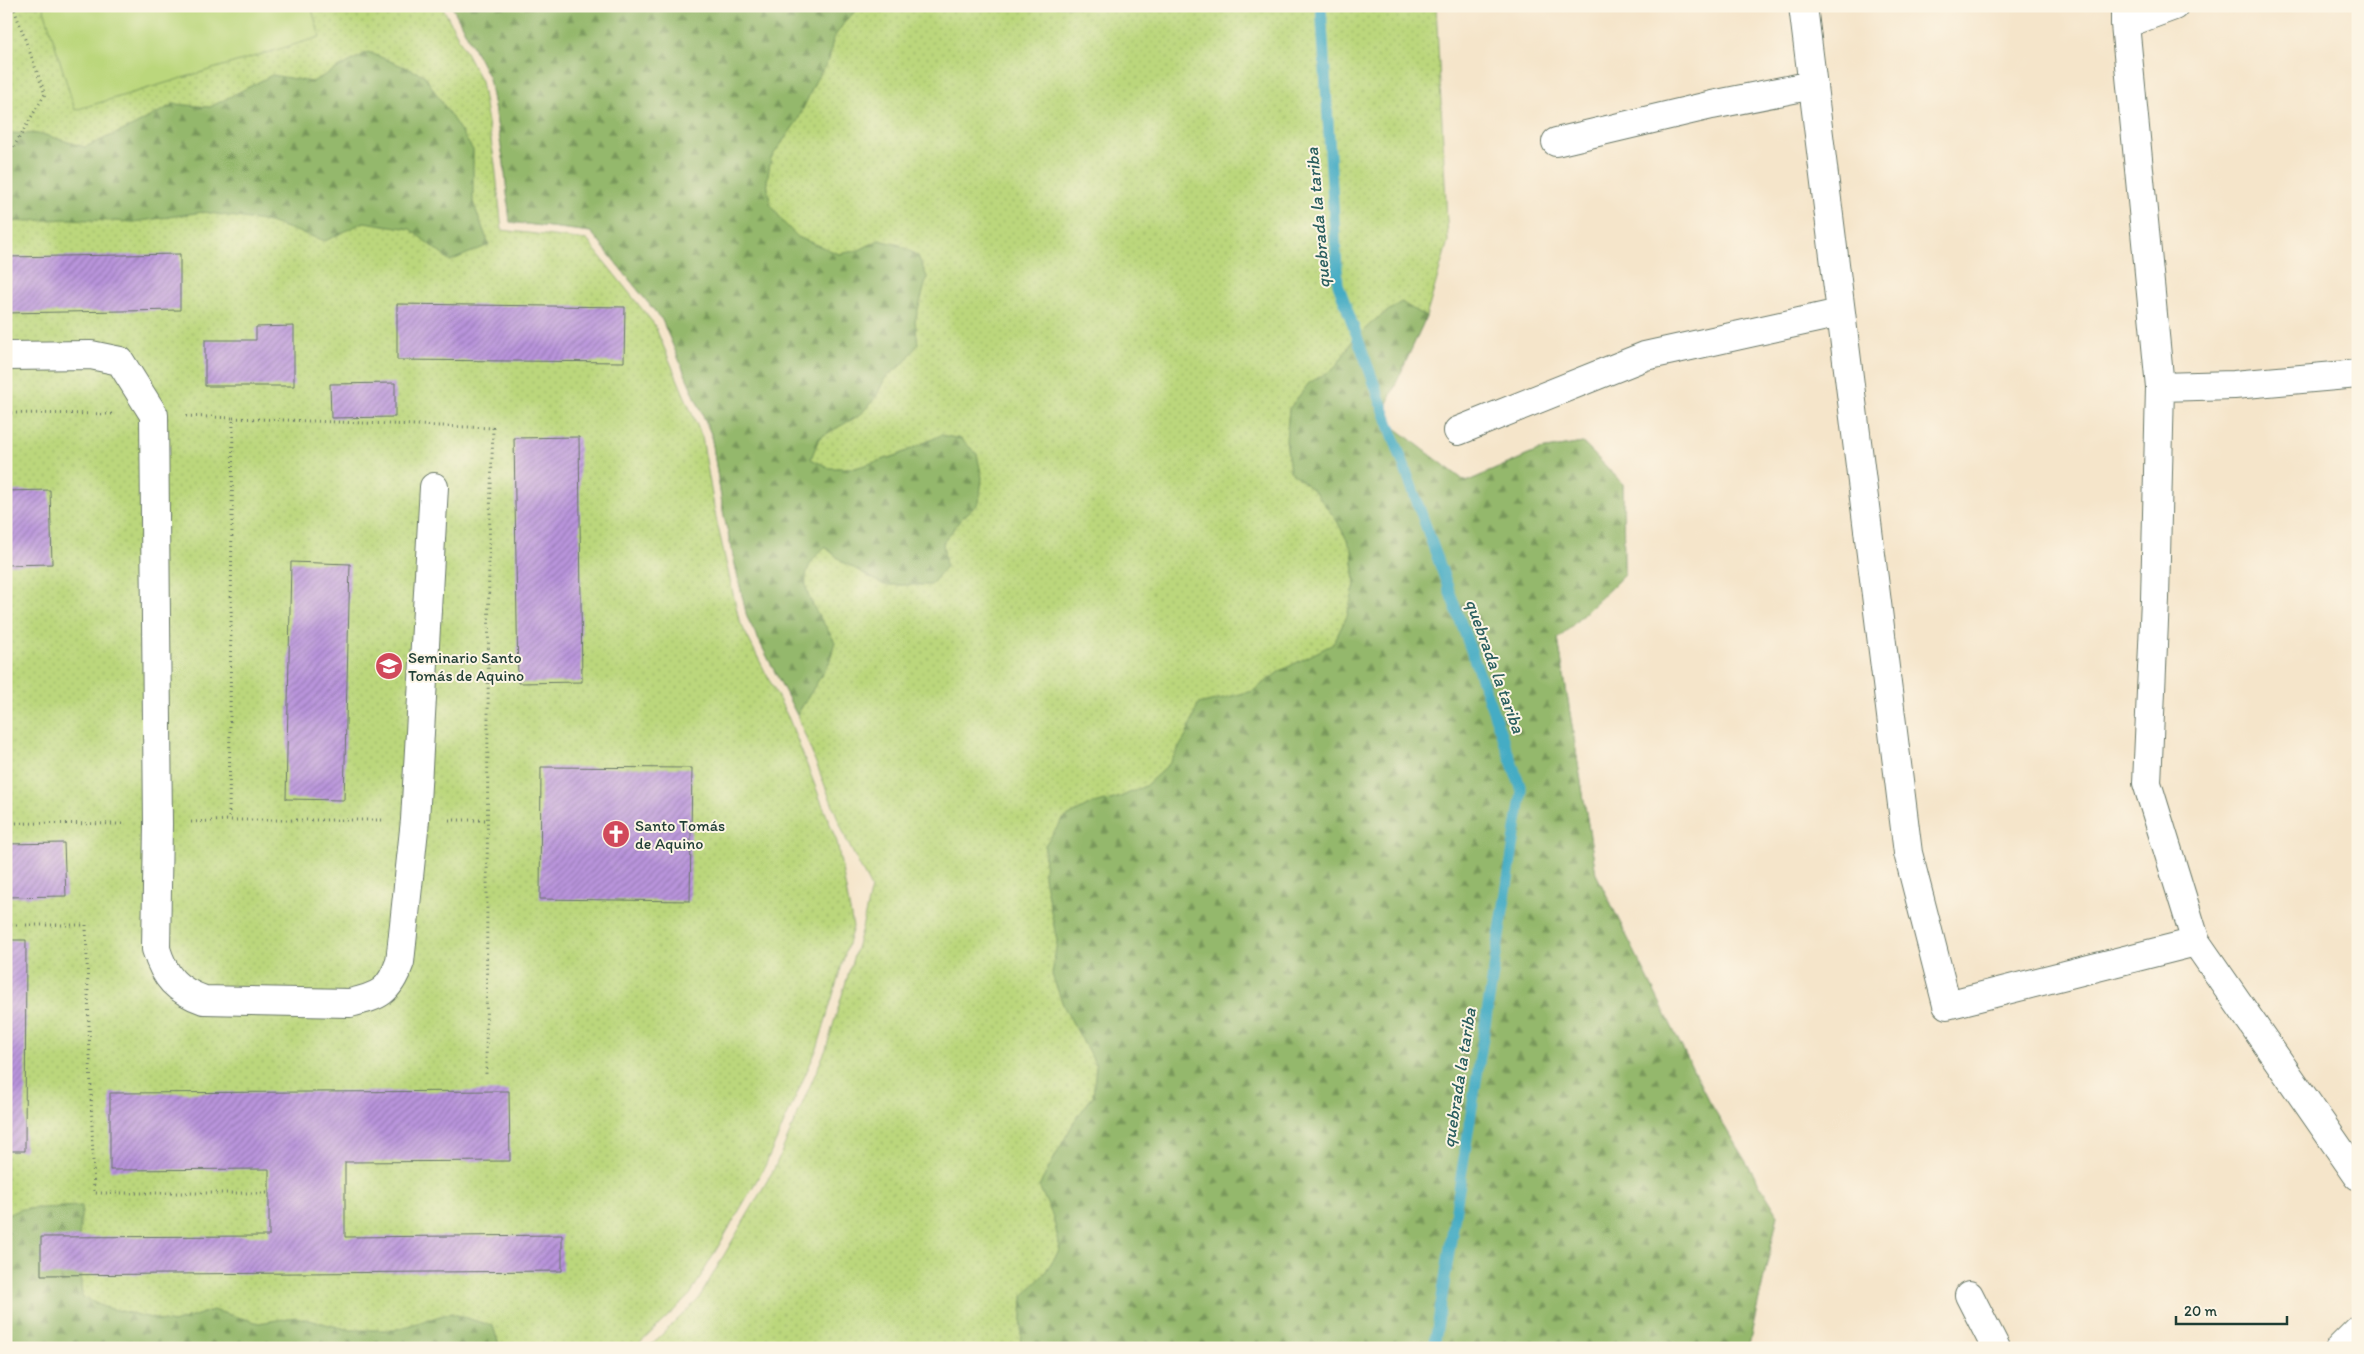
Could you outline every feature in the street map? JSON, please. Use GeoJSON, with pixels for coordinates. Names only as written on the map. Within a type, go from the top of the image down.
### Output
{"type":"FeatureCollection","features":[{"type":"Feature","properties":{"kind":"street"},"geometry":{"type":"LineString","coordinates":[[1803,6],[1840,313],[1882,631],[1908,853],[1948,1005],[2196,942]]}},
{"type":"Feature","properties":{"kind":"street"},"geometry":{"type":"LineString","coordinates":[[2174,6],[2125,15],[2160,387],[2155,599],[2147,782],[2196,942],[2358,1176]]}},
{"type":"Feature","properties":{"kind":"street"},"geometry":{"type":"LineString","coordinates":[[1556,142],[1712,105],[1813,85]]}},
{"type":"Feature","properties":{"kind":"street"},"geometry":{"type":"LineString","coordinates":[[1458,432],[1645,356],[1840,313]]}},
{"type":"Feature","properties":{"kind":"street"},"geometry":{"type":"LineString","coordinates":[[6,356],[91,355],[120,361],[154,415],[158,824],[156,949],[162,968],[174,984],[191,995],[204,1000],[350,1003],[372,998],[385,990],[393,980],[400,962],[414,820],[434,487]]}},
{"type":"Feature","properties":{"kind":"street"},"geometry":{"type":"LineString","coordinates":[[2160,387],[2234,385],[2358,374]]}},
{"type":"Feature","properties":{"kind":"street"},"geometry":{"type":"LineString","coordinates":[[1969,1295],[1996,1348]]}},
{"type":"Feature","properties":{"kind":"street"},"geometry":{"type":"LineString","coordinates":[[2340,1348],[2358,1330]]}},
{"type":"Feature","properties":{"kind":"path"},"geometry":{"type":"LineString","coordinates":[[6,160],[45,94],[13,6]]}},
{"type":"Feature","properties":{"kind":"path"},"geometry":{"type":"LineString","coordinates":[[6,823],[158,824],[229,820],[488,820]]}},
{"type":"Feature","properties":{"kind":"path"},"geometry":{"type":"LineString","coordinates":[[6,925],[86,925],[94,1193],[269,1193]]}},
{"type":"Feature","properties":{"kind":"green space","name":"Seminario Santo Tomás de Aquino"},"geometry":{"type":"Polygon","coordinates":[[[6,6],[442,6],[481,81],[495,164],[502,230],[587,240],[654,324],[702,437],[716,518],[739,620],[789,719],[837,842],[853,927],[818,1046],[765,1166],[690,1295],[635,1348],[6,1348],[6,6]]]}},
{"type":"Feature","properties":{"kind":"green space"},"geometry":{"type":"Polygon","coordinates":[[[43,6],[311,6],[320,37],[75,110],[43,6]]]}},
{"type":"Feature","properties":{"kind":"green space"},"geometry":{"type":"Polygon","coordinates":[[[452,6],[1436,6],[1448,241],[1426,317],[1380,417],[1466,482],[1540,450],[1583,443],[1623,484],[1624,575],[1558,639],[1596,874],[1706,1096],[1778,1215],[1748,1348],[648,1348],[698,1300],[774,1169],[826,1049],[862,928],[871,888],[846,839],[797,715],[747,617],[724,516],[711,434],[662,320],[591,232],[510,222],[504,163],[489,78],[452,6]]]}},
{"type":"Feature","properties":{"kind":"green space"},"geometry":{"type":"Polygon","coordinates":[[[452,6],[861,6],[846,20],[833,39],[829,60],[816,80],[798,120],[771,158],[767,181],[770,203],[783,222],[798,237],[839,254],[859,250],[879,240],[900,245],[918,256],[927,277],[915,321],[918,344],[904,363],[885,378],[876,397],[860,415],[819,438],[811,459],[830,468],[855,468],[898,455],[941,435],[961,439],[977,454],[982,478],[979,503],[961,519],[943,543],[946,566],[931,585],[884,585],[843,562],[825,547],[813,559],[807,571],[806,583],[808,594],[835,642],[829,663],[797,715],[747,617],[724,516],[711,434],[662,320],[591,232],[510,222],[504,163],[489,78],[452,6]]]}},
{"type":"Feature","properties":{"kind":"green space"},"geometry":{"type":"Polygon","coordinates":[[[368,52],[424,75],[473,150],[473,202],[489,245],[450,261],[410,229],[364,222],[325,241],[269,222],[203,212],[134,222],[68,219],[6,222],[6,133],[42,134],[85,147],[131,127],[174,104],[210,107],[272,75],[312,82],[368,52]]]}},
{"type":"Feature","properties":{"kind":"green space"},"geometry":{"type":"Polygon","coordinates":[[[1401,302],[1426,317],[1381,417],[1466,482],[1540,450],[1583,443],[1623,484],[1624,575],[1558,639],[1596,874],[1706,1096],[1778,1215],[1748,1348],[1020,1348],[1023,1296],[1044,1274],[1060,1249],[1053,1217],[1039,1186],[1075,1120],[1093,1096],[1096,1065],[1064,1007],[1052,975],[1057,941],[1044,877],[1045,845],[1063,819],[1089,805],[1118,798],[1145,786],[1169,764],[1186,736],[1198,704],[1253,691],[1280,671],[1333,644],[1347,616],[1355,584],[1352,550],[1337,521],[1315,492],[1290,471],[1286,440],[1289,409],[1309,383],[1335,368],[1353,340],[1375,320],[1401,302]]]}},
{"type":"Feature","properties":{"kind":"green space"},"geometry":{"type":"Polygon","coordinates":[[[82,1206],[78,1248],[82,1297],[104,1307],[173,1323],[213,1310],[259,1323],[296,1317],[351,1330],[394,1330],[450,1313],[493,1326],[500,1348],[6,1348],[6,1215],[22,1209],[82,1206]]]}},
{"type":"Feature","properties":{"kind":"building"},"geometry":{"type":"Polygon","coordinates":[[[180,254],[180,310],[6,313],[6,257],[180,254]]]}},
{"type":"Feature","properties":{"kind":"building"},"geometry":{"type":"Polygon","coordinates":[[[397,304],[625,307],[624,362],[397,360],[397,304]]]}},
{"type":"Feature","properties":{"kind":"building"},"geometry":{"type":"Polygon","coordinates":[[[294,326],[294,386],[205,386],[205,340],[256,340],[256,327],[294,326]]]}},
{"type":"Feature","properties":{"kind":"building"},"geometry":{"type":"Polygon","coordinates":[[[395,383],[395,417],[331,418],[330,384],[395,383]]]}},
{"type":"Feature","properties":{"kind":"building"},"geometry":{"type":"Polygon","coordinates":[[[579,437],[582,682],[518,683],[514,438],[579,437]]]}},
{"type":"Feature","properties":{"kind":"building"},"geometry":{"type":"Polygon","coordinates":[[[50,490],[52,564],[6,565],[6,491],[50,490]]]}},
{"type":"Feature","properties":{"kind":"building"},"geometry":{"type":"Polygon","coordinates":[[[291,562],[350,564],[344,800],[286,799],[291,562]]]}},
{"type":"Feature","properties":{"kind":"building","name":"Santo Tomás de Aquino"},"geometry":{"type":"Polygon","coordinates":[[[541,767],[692,768],[690,901],[540,899],[541,767]]]}},
{"type":"Feature","properties":{"kind":"building"},"geometry":{"type":"Polygon","coordinates":[[[64,843],[66,896],[6,897],[6,844],[64,843]]]}},
{"type":"Feature","properties":{"kind":"building"},"geometry":{"type":"Polygon","coordinates":[[[6,940],[26,940],[25,1151],[6,1151],[6,940]]]}},
{"type":"Feature","properties":{"kind":"building"},"geometry":{"type":"Polygon","coordinates":[[[509,1091],[510,1161],[345,1162],[345,1237],[562,1235],[562,1271],[41,1275],[41,1237],[269,1236],[269,1169],[110,1170],[110,1093],[509,1091]]]}},
{"type":"Feature","properties":{"kind":"waterway","name":"quebrada la tariba"},"geometry":{"type":"LineString","coordinates":[[1321,6],[1338,284],[1522,791],[1434,1348]]}},
{"type":"Feature","properties":{"kind":"place","name":"Seminario Santo Tomás de Aquino"},"geometry":{"type":"Point","coordinates":[389,666]}},
{"type":"Feature","properties":{"kind":"place","name":"Santo Tomás de Aquino"},"geometry":{"type":"Point","coordinates":[616,834]}}]}
